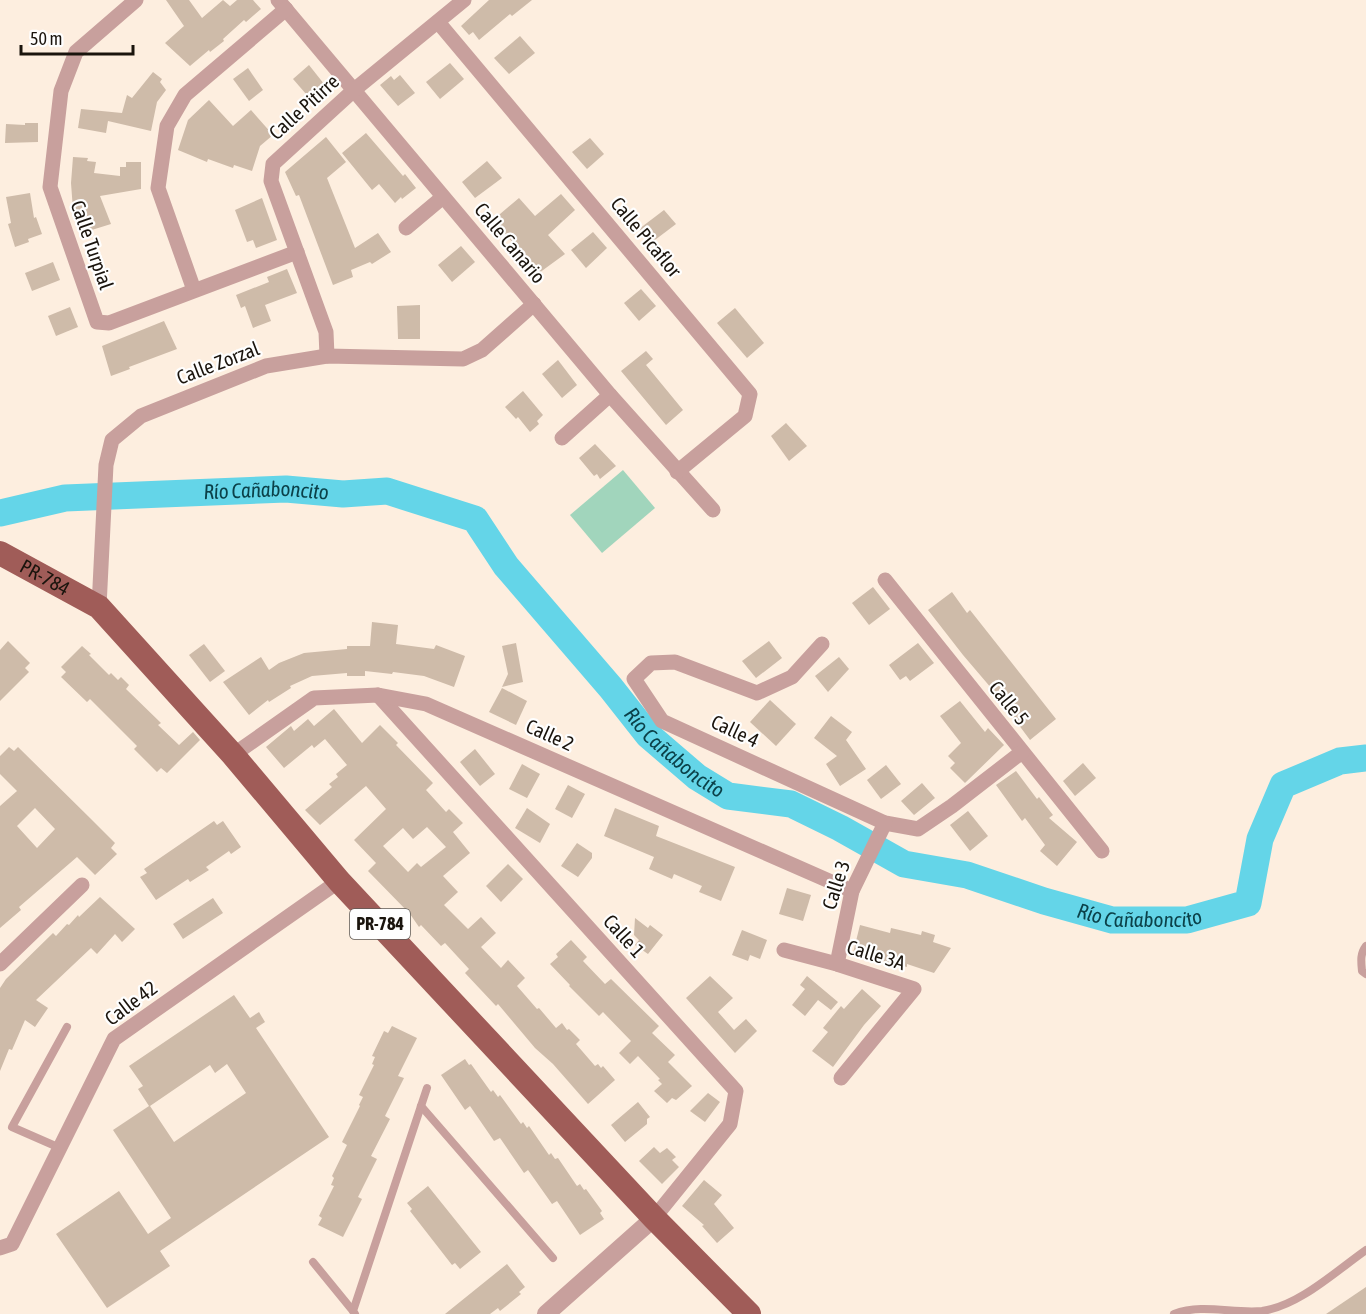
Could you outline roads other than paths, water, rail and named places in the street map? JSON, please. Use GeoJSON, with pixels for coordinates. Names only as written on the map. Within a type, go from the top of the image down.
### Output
{"type":"FeatureCollection","features":[{"type":"Feature","properties":{"kind":"main road","name":"PR-784"},"geometry":{"type":"LineString","coordinates":[[0,553],[99,607],[233,755],[339,881],[654,1218],[749,1314]]}},
{"type":"Feature","properties":{"kind":"street","name":"Calle Turpial"},"geometry":{"type":"LineString","coordinates":[[136,0],[76,52],[61,91],[50,187],[97,322],[109,323],[297,252]]}},
{"type":"Feature","properties":{"kind":"street","name":"Calle Pitirre"},"geometry":{"type":"LineString","coordinates":[[327,356],[326,332],[271,180],[273,164],[354,90],[464,0]]}},
{"type":"Feature","properties":{"kind":"street"},"geometry":{"type":"LineString","coordinates":[[194,291],[158,188],[167,126],[185,95],[282,4]]}},
{"type":"Feature","properties":{"kind":"street","name":"Calle Canario"},"geometry":{"type":"LineString","coordinates":[[282,4],[610,395],[713,510]]}},
{"type":"Feature","properties":{"kind":"street","name":"Calle Picaflor"},"geometry":{"type":"LineString","coordinates":[[438,22],[750,394],[745,416],[677,472]]}},
{"type":"Feature","properties":{"kind":"street"},"geometry":{"type":"LineString","coordinates":[[406,228],[443,196]]}},
{"type":"Feature","properties":{"kind":"street","name":"Calle Zorzal"},"geometry":{"type":"LineString","coordinates":[[99,607],[105,465],[112,440],[141,416],[266,366],[327,356],[463,359],[482,350],[534,304]]}},
{"type":"Feature","properties":{"kind":"street"},"geometry":{"type":"LineString","coordinates":[[562,438],[610,395]]}},
{"type":"Feature","properties":{"kind":"street","name":"Calle 5"},"geometry":{"type":"LineString","coordinates":[[885,580],[1102,851]]}},
{"type":"Feature","properties":{"kind":"street","name":"Calle 4"},"geometry":{"type":"LineString","coordinates":[[822,644],[792,677],[757,693],[675,662],[651,663],[634,679],[662,721],[885,823],[918,829],[1022,752]]}},
{"type":"Feature","properties":{"kind":"street","name":"Calle 2"},"geometry":{"type":"LineString","coordinates":[[233,755],[314,698],[378,695],[426,704],[852,891]]}},
{"type":"Feature","properties":{"kind":"street","name":"Calle 1"},"geometry":{"type":"LineString","coordinates":[[378,695],[736,1091],[730,1124],[654,1218]]}},
{"type":"Feature","properties":{"kind":"street","name":"Calle 3"},"geometry":{"type":"LineString","coordinates":[[837,964],[852,891],[885,823]]}},
{"type":"Feature","properties":{"kind":"street","name":"Calle 42"},"geometry":{"type":"LineString","coordinates":[[0,1248],[12,1244],[114,1039],[339,881]]}},
{"type":"Feature","properties":{"kind":"street"},"geometry":{"type":"LineString","coordinates":[[0,964],[82,885]]}},
{"type":"Feature","properties":{"kind":"street","name":"Calle 3A"},"geometry":{"type":"LineString","coordinates":[[783,950],[914,988],[841,1078]]}},
{"type":"Feature","properties":{"kind":"street"},"geometry":{"type":"LineString","coordinates":[[546,1314],[654,1218]]}},
{"type":"Feature","properties":{"kind":"lane"},"geometry":{"type":"LineString","coordinates":[[1366,946],[1362,951],[1361,961],[1362,971],[1366,974]]}},
{"type":"Feature","properties":{"kind":"lane"},"geometry":{"type":"LineString","coordinates":[[60,1148],[12,1127],[68,1026]]}},
{"type":"Feature","properties":{"kind":"lane"},"geometry":{"type":"LineString","coordinates":[[354,1312],[427,1088]]}},
{"type":"Feature","properties":{"kind":"lane"},"geometry":{"type":"LineString","coordinates":[[422,1106],[553,1258]]}},
{"type":"Feature","properties":{"kind":"lane"},"geometry":{"type":"LineString","coordinates":[[1174,1314],[1206,1308],[1262,1311],[1295,1300],[1366,1250]]}},
{"type":"Feature","properties":{"kind":"lane"},"geometry":{"type":"LineString","coordinates":[[313,1262],[354,1312]]}},
{"type":"Feature","properties":{"kind":"waterway","name":"Río Cañaboncito"},"geometry":{"type":"LineString","coordinates":[[0,513],[65,498],[286,489],[343,494],[387,491],[475,519],[506,566],[611,688],[648,735],[697,777],[728,796],[791,804],[904,864],[967,875],[1044,901],[1112,920],[1187,920],[1248,903],[1260,839],[1283,785],[1340,761],[1366,758]]}}]}
